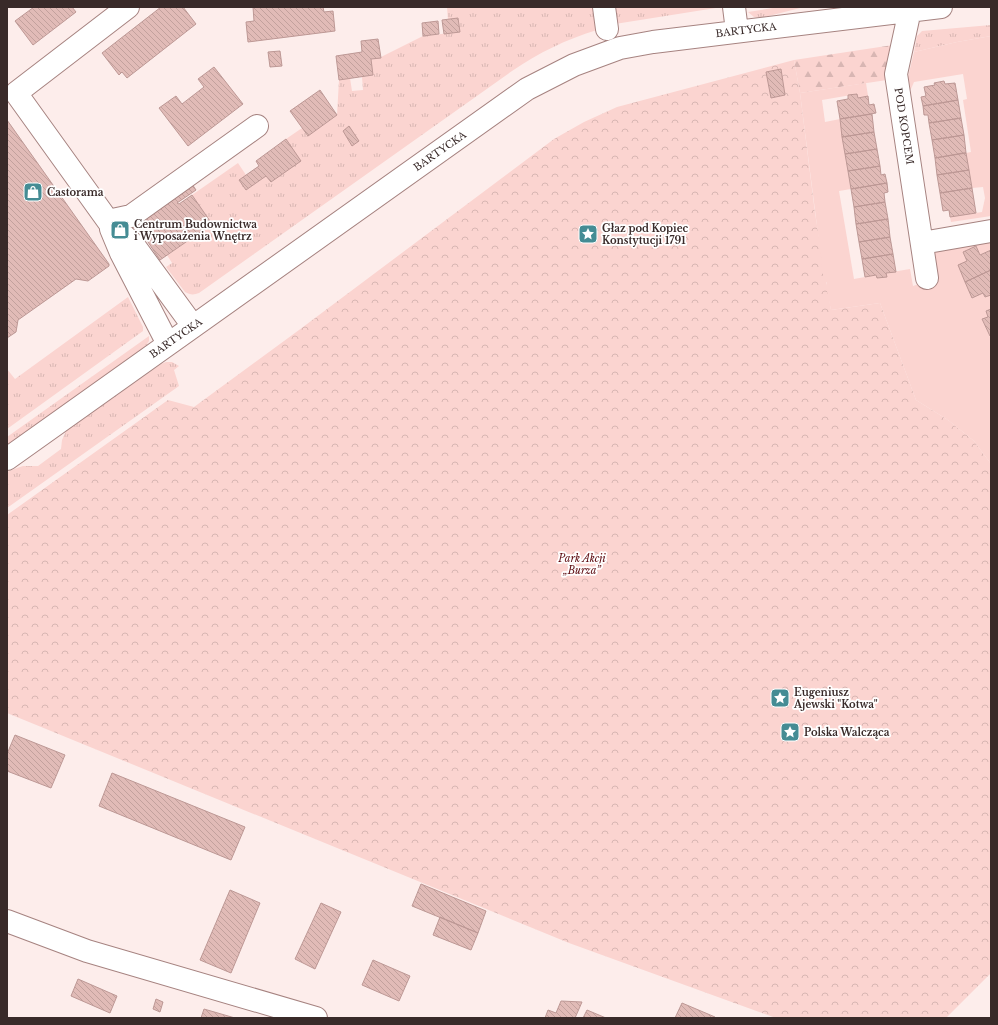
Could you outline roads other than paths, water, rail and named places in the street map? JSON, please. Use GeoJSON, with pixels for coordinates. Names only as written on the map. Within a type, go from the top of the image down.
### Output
{"type":"FeatureCollection","features":[{"type":"Feature","properties":{"kind":"street"},"geometry":{"type":"LineString","coordinates":[[128,7],[12,87],[108,220],[133,244],[193,326]]}},
{"type":"Feature","properties":{"kind":"street"},"geometry":{"type":"LineString","coordinates":[[604,7],[607,29]]}},
{"type":"Feature","properties":{"kind":"street"},"geometry":{"type":"LineString","coordinates":[[734,7],[737,31]]}},
{"type":"Feature","properties":{"kind":"street","name":"BARTYCKA"},"geometry":{"type":"LineString","coordinates":[[7,459],[527,89],[574,64],[620,48],[653,42],[941,7]]}},
{"type":"Feature","properties":{"kind":"street","name":"POD KOPCEM"},"geometry":{"type":"LineString","coordinates":[[910,10],[896,74],[927,278]]}},
{"type":"Feature","properties":{"kind":"street"},"geometry":{"type":"LineString","coordinates":[[108,220],[131,216],[257,126]]}},
{"type":"Feature","properties":{"kind":"street"},"geometry":{"type":"LineString","coordinates":[[108,220],[121,253],[168,344]]}},
{"type":"Feature","properties":{"kind":"street"},"geometry":{"type":"LineString","coordinates":[[922,243],[991,231]]}},
{"type":"Feature","properties":{"kind":"street"},"geometry":{"type":"LineString","coordinates":[[7,921],[87,951],[316,1018]]}},
{"type":"Feature","properties":{"kind":"place","name":"Castorama"},"geometry":{"type":"Point","coordinates":[33,192]}},
{"type":"Feature","properties":{"kind":"place","name":"Centrum Budownictwa i Wyposażenia Wnętrz"},"geometry":{"type":"Point","coordinates":[120,230]}},
{"type":"Feature","properties":{"kind":"place","name":"Głaz pod Kopiec Konstytucji 1791"},"geometry":{"type":"Point","coordinates":[588,234]}},
{"type":"Feature","properties":{"kind":"place","name":"Eugeniusz Ajewski \"Kotwa\""},"geometry":{"type":"Point","coordinates":[780,698]}},
{"type":"Feature","properties":{"kind":"place","name":"Polska Walcząca"},"geometry":{"type":"Point","coordinates":[790,732]}},
{"type":"Feature","properties":{"kind":"park label","name":"Park Akcji „Burza”"},"geometry":{"type":"Point","coordinates":[582,564]}}]}
